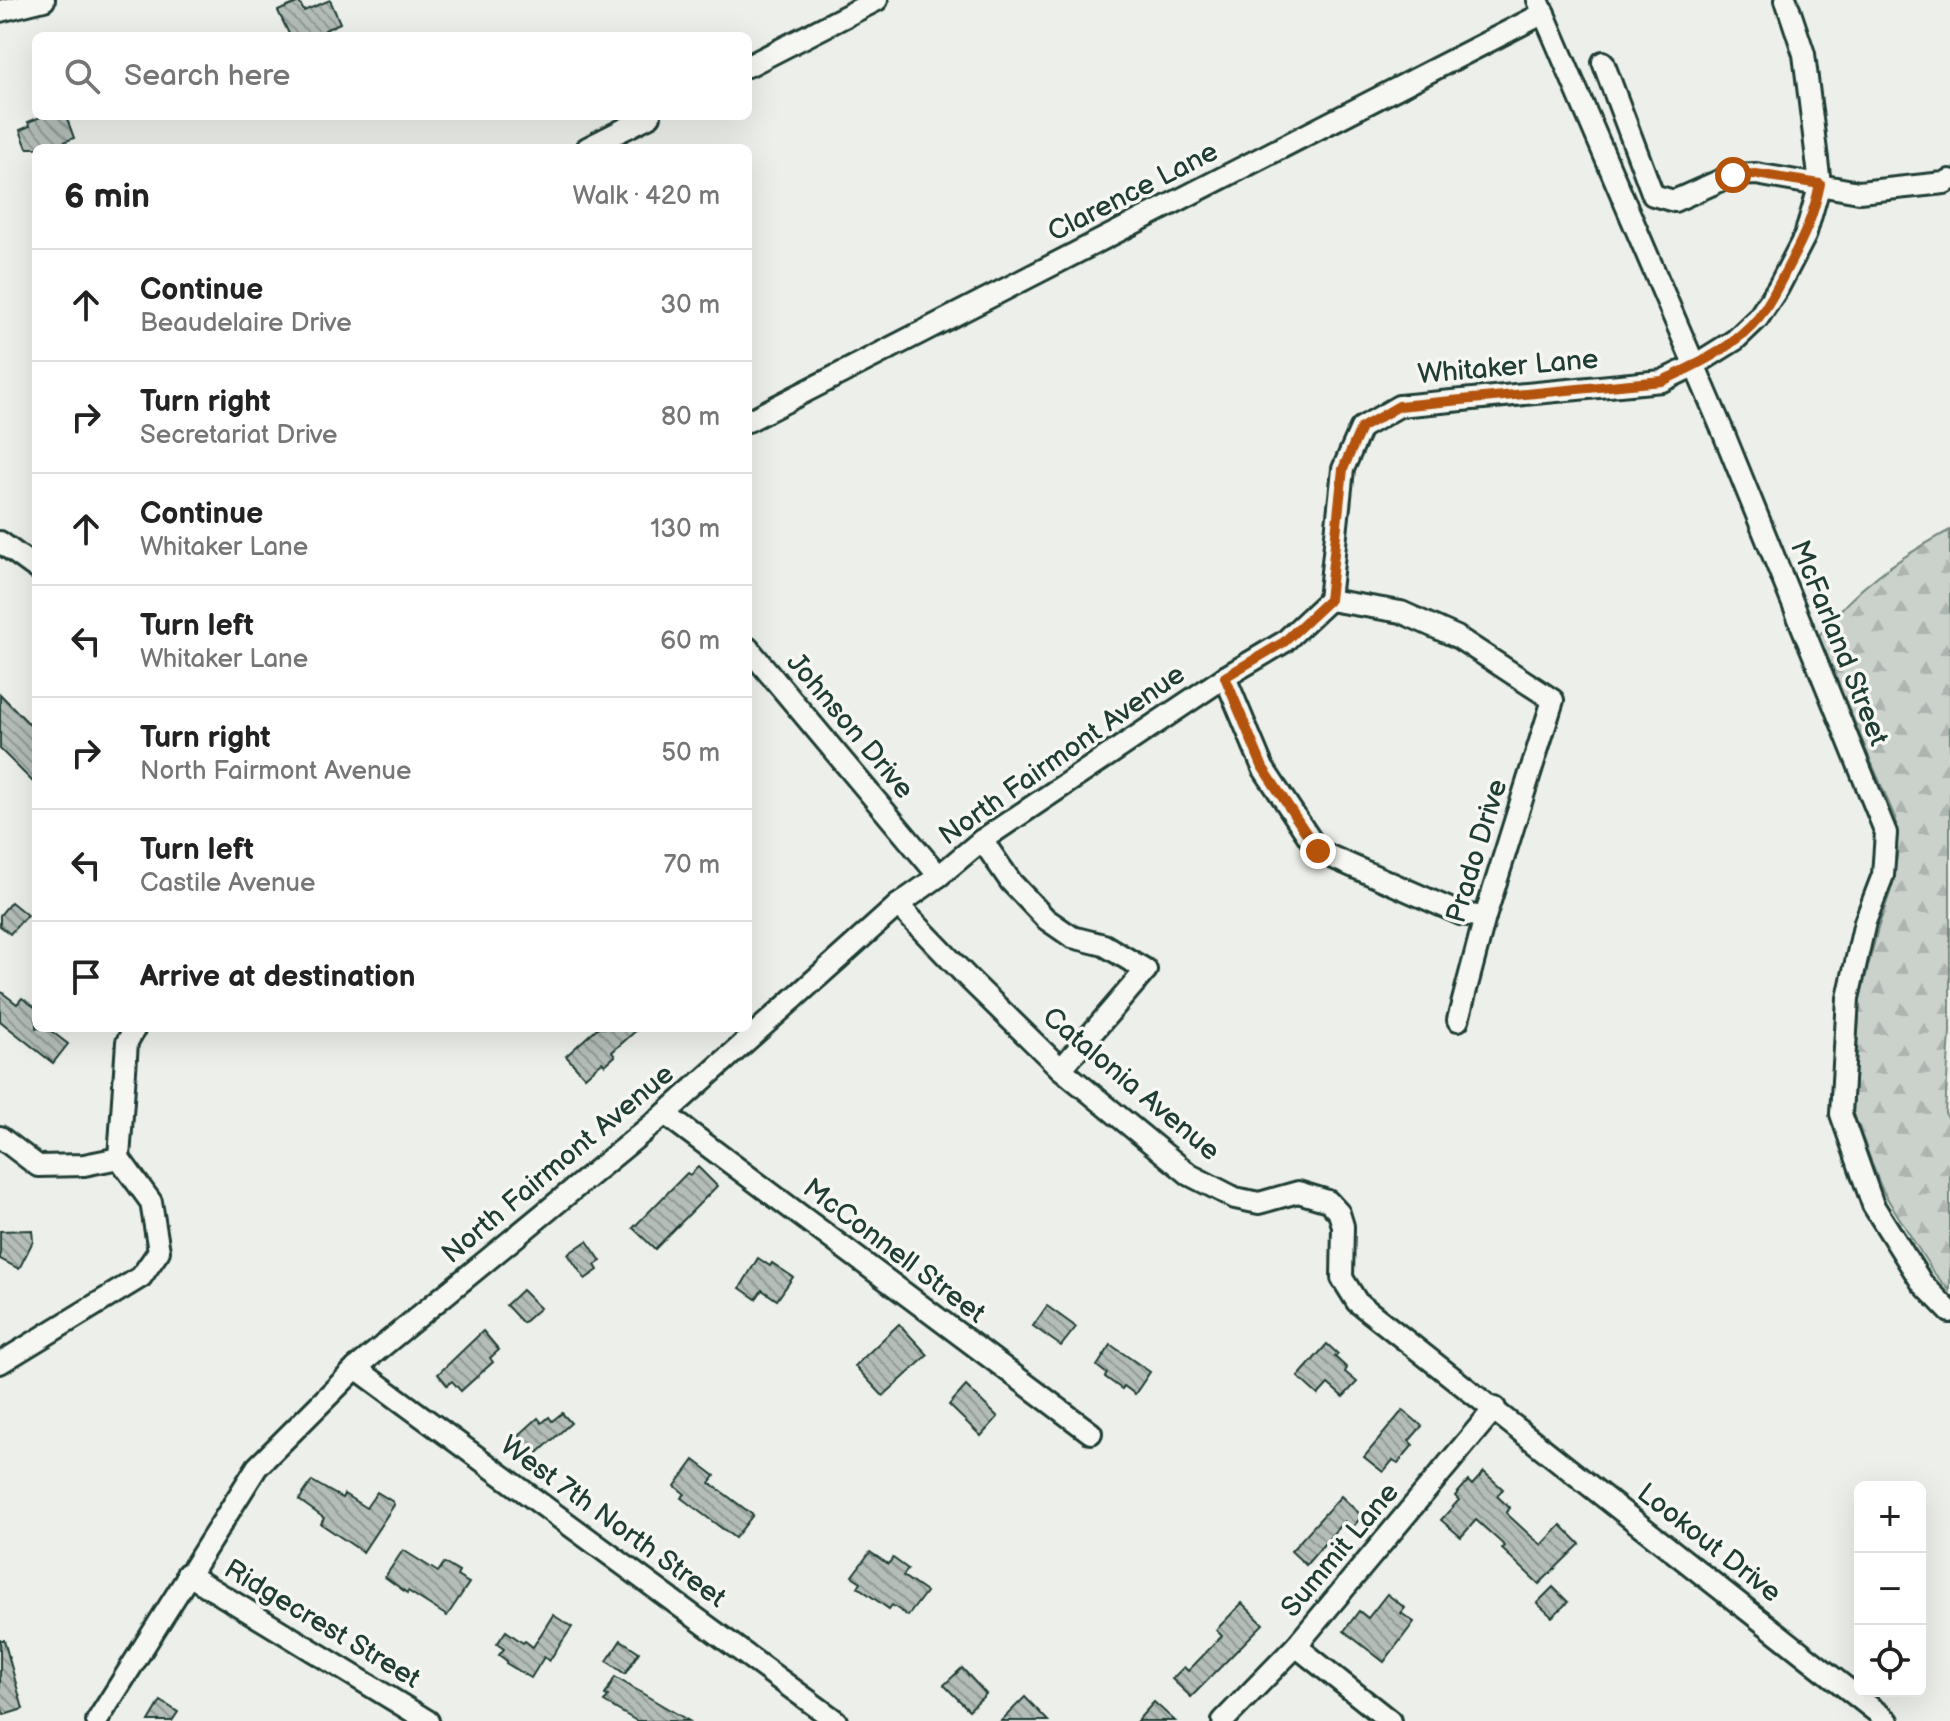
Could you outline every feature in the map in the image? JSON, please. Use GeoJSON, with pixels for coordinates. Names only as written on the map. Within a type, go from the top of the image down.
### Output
{"type":"FeatureCollection","features":[{"type":"Feature","properties":{"kind":"street"},"geometry":{"type":"LineString","coordinates":[[0,11],[44,0]]}},
{"type":"Feature","properties":{"kind":"street"},"geometry":{"type":"LineString","coordinates":[[752,64],[877,0]]}},
{"type":"Feature","properties":{"kind":"street"},"geometry":{"type":"LineString","coordinates":[[1786,0],[1804,54],[1820,184]]}},
{"type":"Feature","properties":{"kind":"street","name":"McFarland Street"},"geometry":{"type":"LineString","coordinates":[[1541,7],[1695,365],[1886,833],[1883,875],[1865,922],[1848,998],[1841,1114],[1873,1205],[1922,1283],[1950,1312]]}},
{"type":"Feature","properties":{"kind":"street","name":"Clarence Lane"},"geometry":{"type":"LineString","coordinates":[[752,419],[1541,7]]}},
{"type":"Feature","properties":{"kind":"street"},"geometry":{"type":"LineString","coordinates":[[1603,62],[1653,195],[1674,201],[1733,175],[1756,174],[1859,192],[1950,180]]}},
{"type":"Feature","properties":{"kind":"street"},"geometry":{"type":"LineString","coordinates":[[595,144],[642,120]]}},
{"type":"Feature","properties":{"kind":"street","name":"Whitaker Lane"},"geometry":{"type":"LineString","coordinates":[[1329,600],[1343,469],[1361,428],[1399,406],[1662,381],[1695,365],[1735,340],[1758,318],[1778,288],[1805,236],[1820,184]]}},
{"type":"Feature","properties":{"kind":"street"},"geometry":{"type":"LineString","coordinates":[[0,542],[32,565]]}},
{"type":"Feature","properties":{"kind":"street","name":"North Fairmont Avenue"},"geometry":{"type":"LineString","coordinates":[[97,1721],[257,1467],[356,1368],[665,1114],[898,905],[982,840],[1225,677],[1284,642],[1329,600]]}},
{"type":"Feature","properties":{"kind":"street","name":"Prado Drive"},"geometry":{"type":"LineString","coordinates":[[1329,600],[1401,612],[1457,637],[1553,700],[1485,917],[1458,1020]]}},
{"type":"Feature","properties":{"kind":"street","name":"Johnson Drive"},"geometry":{"type":"LineString","coordinates":[[752,653],[939,876]]}},
{"type":"Feature","properties":{"kind":"street"},"geometry":{"type":"LineString","coordinates":[[1225,677],[1263,768],[1318,851],[1461,914],[1485,917]]}},
{"type":"Feature","properties":{"kind":"street"},"geometry":{"type":"LineString","coordinates":[[982,840],[1011,882],[1046,919],[1072,937],[1104,945],[1146,970],[1061,1069]]}},
{"type":"Feature","properties":{"kind":"street","name":"Catalonia Avenue"},"geometry":{"type":"LineString","coordinates":[[898,905],[1061,1069],[1190,1175],[1235,1198],[1259,1203],[1298,1192],[1328,1201],[1339,1213],[1343,1226],[1342,1278],[1357,1302],[1495,1408]]}},
{"type":"Feature","properties":{"kind":"street"},"geometry":{"type":"LineString","coordinates":[[0,1363],[141,1277],[159,1251],[151,1202],[119,1158],[127,1042],[133,1032]]}},
{"type":"Feature","properties":{"kind":"street","name":"McConnell Street"},"geometry":{"type":"LineString","coordinates":[[665,1114],[1091,1433]]}},
{"type":"Feature","properties":{"kind":"street"},"geometry":{"type":"LineString","coordinates":[[0,1137],[38,1166],[84,1165],[119,1158]]}},
{"type":"Feature","properties":{"kind":"street","name":"West 7th North Street"},"geometry":{"type":"LineString","coordinates":[[356,1368],[836,1721]]}},
{"type":"Feature","properties":{"kind":"street","name":"Summit Lane"},"geometry":{"type":"LineString","coordinates":[[1223,1721],[1296,1646],[1495,1408]]}},
{"type":"Feature","properties":{"kind":"street","name":"Lookout Drive"},"geometry":{"type":"LineString","coordinates":[[1495,1408],[1888,1721]]}},
{"type":"Feature","properties":{"kind":"street","name":"Ridgecrest Street"},"geometry":{"type":"LineString","coordinates":[[187,1574],[428,1721]]}},
{"type":"Feature","properties":{"kind":"street"},"geometry":{"type":"LineString","coordinates":[[1296,1646],[1390,1721]]}},
{"type":"Feature","properties":{"kind":"green space"},"geometry":{"type":"Polygon","coordinates":[[[1950,530],[1950,1032],[1945,1113],[1950,1121],[1950,1291],[1933,1272],[1882,1190],[1853,1112],[1860,999],[1892,887],[1897,856],[1896,820],[1818,637],[1847,603],[1878,576],[1950,530]]]}},
{"type":"Feature","properties":{"kind":"building"},"geometry":{"type":"Polygon","coordinates":[[[330,0],[340,23],[326,32],[288,32],[278,11],[299,2],[304,11],[330,0]]]}},
{"type":"Feature","properties":{"kind":"building"},"geometry":{"type":"Polygon","coordinates":[[[67,120],[74,138],[59,144],[32,144],[32,148],[27,148],[20,130],[30,126],[28,122],[67,120]]]}},
{"type":"Feature","properties":{"kind":"building"},"geometry":{"type":"Polygon","coordinates":[[[0,694],[32,727],[32,781],[0,749],[0,694]]]}},
{"type":"Feature","properties":{"kind":"building"},"geometry":{"type":"Polygon","coordinates":[[[11,902],[27,915],[10,934],[0,926],[0,915],[11,902]]]}},
{"type":"Feature","properties":{"kind":"building"},"geometry":{"type":"Polygon","coordinates":[[[0,991],[17,1004],[22,998],[32,1005],[32,1032],[52,1032],[68,1044],[53,1063],[0,1021],[0,991]]]}},
{"type":"Feature","properties":{"kind":"building"},"geometry":{"type":"Polygon","coordinates":[[[593,1032],[634,1032],[612,1052],[615,1056],[605,1065],[602,1062],[585,1077],[566,1056],[593,1032]]]}},
{"type":"Feature","properties":{"kind":"building"},"geometry":{"type":"Polygon","coordinates":[[[698,1167],[717,1186],[655,1249],[633,1228],[687,1173],[690,1175],[698,1167]]]}},
{"type":"Feature","properties":{"kind":"building"},"geometry":{"type":"Polygon","coordinates":[[[32,1230],[33,1241],[19,1269],[0,1259],[0,1231],[32,1230]]]}},
{"type":"Feature","properties":{"kind":"building"},"geometry":{"type":"Polygon","coordinates":[[[587,1241],[601,1261],[595,1265],[598,1270],[585,1279],[568,1254],[587,1241]]]}},
{"type":"Feature","properties":{"kind":"building"},"geometry":{"type":"Polygon","coordinates":[[[758,1258],[793,1277],[777,1300],[762,1290],[756,1299],[740,1288],[758,1258]]]}},
{"type":"Feature","properties":{"kind":"building"},"geometry":{"type":"Polygon","coordinates":[[[522,1290],[540,1308],[523,1323],[506,1305],[522,1290]]]}},
{"type":"Feature","properties":{"kind":"building"},"geometry":{"type":"Polygon","coordinates":[[[1047,1306],[1076,1327],[1061,1346],[1033,1326],[1047,1306]]]}},
{"type":"Feature","properties":{"kind":"building"},"geometry":{"type":"Polygon","coordinates":[[[899,1324],[928,1355],[883,1396],[855,1366],[899,1324]]]}},
{"type":"Feature","properties":{"kind":"building"},"geometry":{"type":"Polygon","coordinates":[[[483,1331],[499,1350],[490,1358],[493,1362],[461,1391],[452,1381],[447,1385],[438,1374],[483,1331]]]}},
{"type":"Feature","properties":{"kind":"building"},"geometry":{"type":"Polygon","coordinates":[[[1327,1344],[1347,1368],[1345,1372],[1357,1382],[1343,1397],[1328,1384],[1318,1395],[1298,1377],[1327,1344]]]}},
{"type":"Feature","properties":{"kind":"building"},"geometry":{"type":"Polygon","coordinates":[[[1111,1345],[1150,1372],[1135,1394],[1105,1377],[1107,1374],[1097,1366],[1111,1345]]]}},
{"type":"Feature","properties":{"kind":"building"},"geometry":{"type":"Polygon","coordinates":[[[966,1386],[998,1417],[981,1436],[949,1405],[966,1386]]]}},
{"type":"Feature","properties":{"kind":"building"},"geometry":{"type":"Polygon","coordinates":[[[1403,1410],[1422,1426],[1409,1441],[1413,1445],[1398,1463],[1393,1460],[1383,1472],[1364,1457],[1403,1410]]]}},
{"type":"Feature","properties":{"kind":"building"},"geometry":{"type":"Polygon","coordinates":[[[562,1413],[571,1423],[531,1459],[519,1444],[523,1440],[519,1435],[538,1418],[542,1423],[549,1417],[552,1421],[562,1413]]]}},
{"type":"Feature","properties":{"kind":"building"},"geometry":{"type":"Polygon","coordinates":[[[694,1460],[715,1476],[710,1483],[753,1515],[735,1538],[681,1498],[685,1494],[675,1486],[694,1460]]]}},
{"type":"Feature","properties":{"kind":"building"},"geometry":{"type":"Polygon","coordinates":[[[1484,1472],[1503,1489],[1497,1496],[1510,1508],[1506,1513],[1542,1545],[1561,1525],[1580,1544],[1539,1584],[1502,1549],[1505,1546],[1476,1520],[1461,1537],[1441,1520],[1459,1500],[1455,1496],[1468,1481],[1472,1485],[1484,1472]]]}},
{"type":"Feature","properties":{"kind":"building"},"geometry":{"type":"Polygon","coordinates":[[[312,1481],[342,1498],[344,1494],[366,1508],[377,1492],[393,1502],[394,1505],[363,1552],[321,1524],[324,1518],[299,1500],[312,1481]]]}},
{"type":"Feature","properties":{"kind":"building"},"geometry":{"type":"Polygon","coordinates":[[[1341,1496],[1362,1516],[1352,1528],[1344,1521],[1306,1565],[1291,1551],[1341,1496]]]}},
{"type":"Feature","properties":{"kind":"building"},"geometry":{"type":"Polygon","coordinates":[[[403,1550],[438,1572],[444,1563],[469,1583],[447,1616],[385,1577],[403,1550]]]}},
{"type":"Feature","properties":{"kind":"building"},"geometry":{"type":"Polygon","coordinates":[[[870,1552],[888,1564],[893,1558],[908,1569],[903,1576],[926,1592],[908,1616],[892,1605],[889,1609],[858,1587],[861,1582],[852,1576],[870,1552]]]}},
{"type":"Feature","properties":{"kind":"building"},"geometry":{"type":"Polygon","coordinates":[[[1553,1587],[1568,1602],[1552,1617],[1537,1603],[1553,1587]]]}},
{"type":"Feature","properties":{"kind":"building"},"geometry":{"type":"Polygon","coordinates":[[[1387,1594],[1405,1608],[1401,1613],[1414,1622],[1384,1662],[1344,1631],[1359,1611],[1368,1618],[1387,1594]]]}},
{"type":"Feature","properties":{"kind":"building"},"geometry":{"type":"Polygon","coordinates":[[[1242,1603],[1263,1624],[1191,1697],[1172,1679],[1184,1667],[1188,1671],[1222,1636],[1216,1630],[1242,1603]]]}},
{"type":"Feature","properties":{"kind":"building"},"geometry":{"type":"Polygon","coordinates":[[[553,1615],[572,1627],[549,1661],[544,1657],[531,1678],[506,1663],[499,1655],[504,1649],[497,1644],[506,1631],[533,1647],[553,1615]]]}},
{"type":"Feature","properties":{"kind":"building"},"geometry":{"type":"Polygon","coordinates":[[[0,1640],[4,1640],[23,1709],[4,1715],[0,1703],[0,1640]]]}},
{"type":"Feature","properties":{"kind":"building"},"geometry":{"type":"Polygon","coordinates":[[[621,1640],[639,1652],[625,1674],[607,1661],[621,1640]]]}},
{"type":"Feature","properties":{"kind":"building"},"geometry":{"type":"Polygon","coordinates":[[[962,1668],[986,1694],[969,1710],[944,1685],[962,1668]]]}},
{"type":"Feature","properties":{"kind":"building"},"geometry":{"type":"Polygon","coordinates":[[[615,1677],[689,1721],[637,1721],[604,1702],[615,1677]]]}},
{"type":"Feature","properties":{"kind":"building"},"geometry":{"type":"Polygon","coordinates":[[[1025,1697],[1048,1721],[1001,1721],[1025,1697]]]}},
{"type":"Feature","properties":{"kind":"building"},"geometry":{"type":"Polygon","coordinates":[[[161,1701],[178,1712],[172,1721],[149,1721],[161,1701]]]}},
{"type":"Feature","properties":{"kind":"building"},"geometry":{"type":"Polygon","coordinates":[[[1154,1702],[1175,1721],[1137,1721],[1154,1702]]]}},
{"type":"Feature","properties":{"kind":"route"},"geometry":{"type":"LineString","coordinates":[[1318,851],[1263,768],[1225,677],[1284,642],[1329,600],[1343,469],[1361,428],[1399,406],[1662,381],[1735,340],[1758,318],[1778,288],[1805,236],[1820,184],[1756,174],[1733,175]]}}]}
